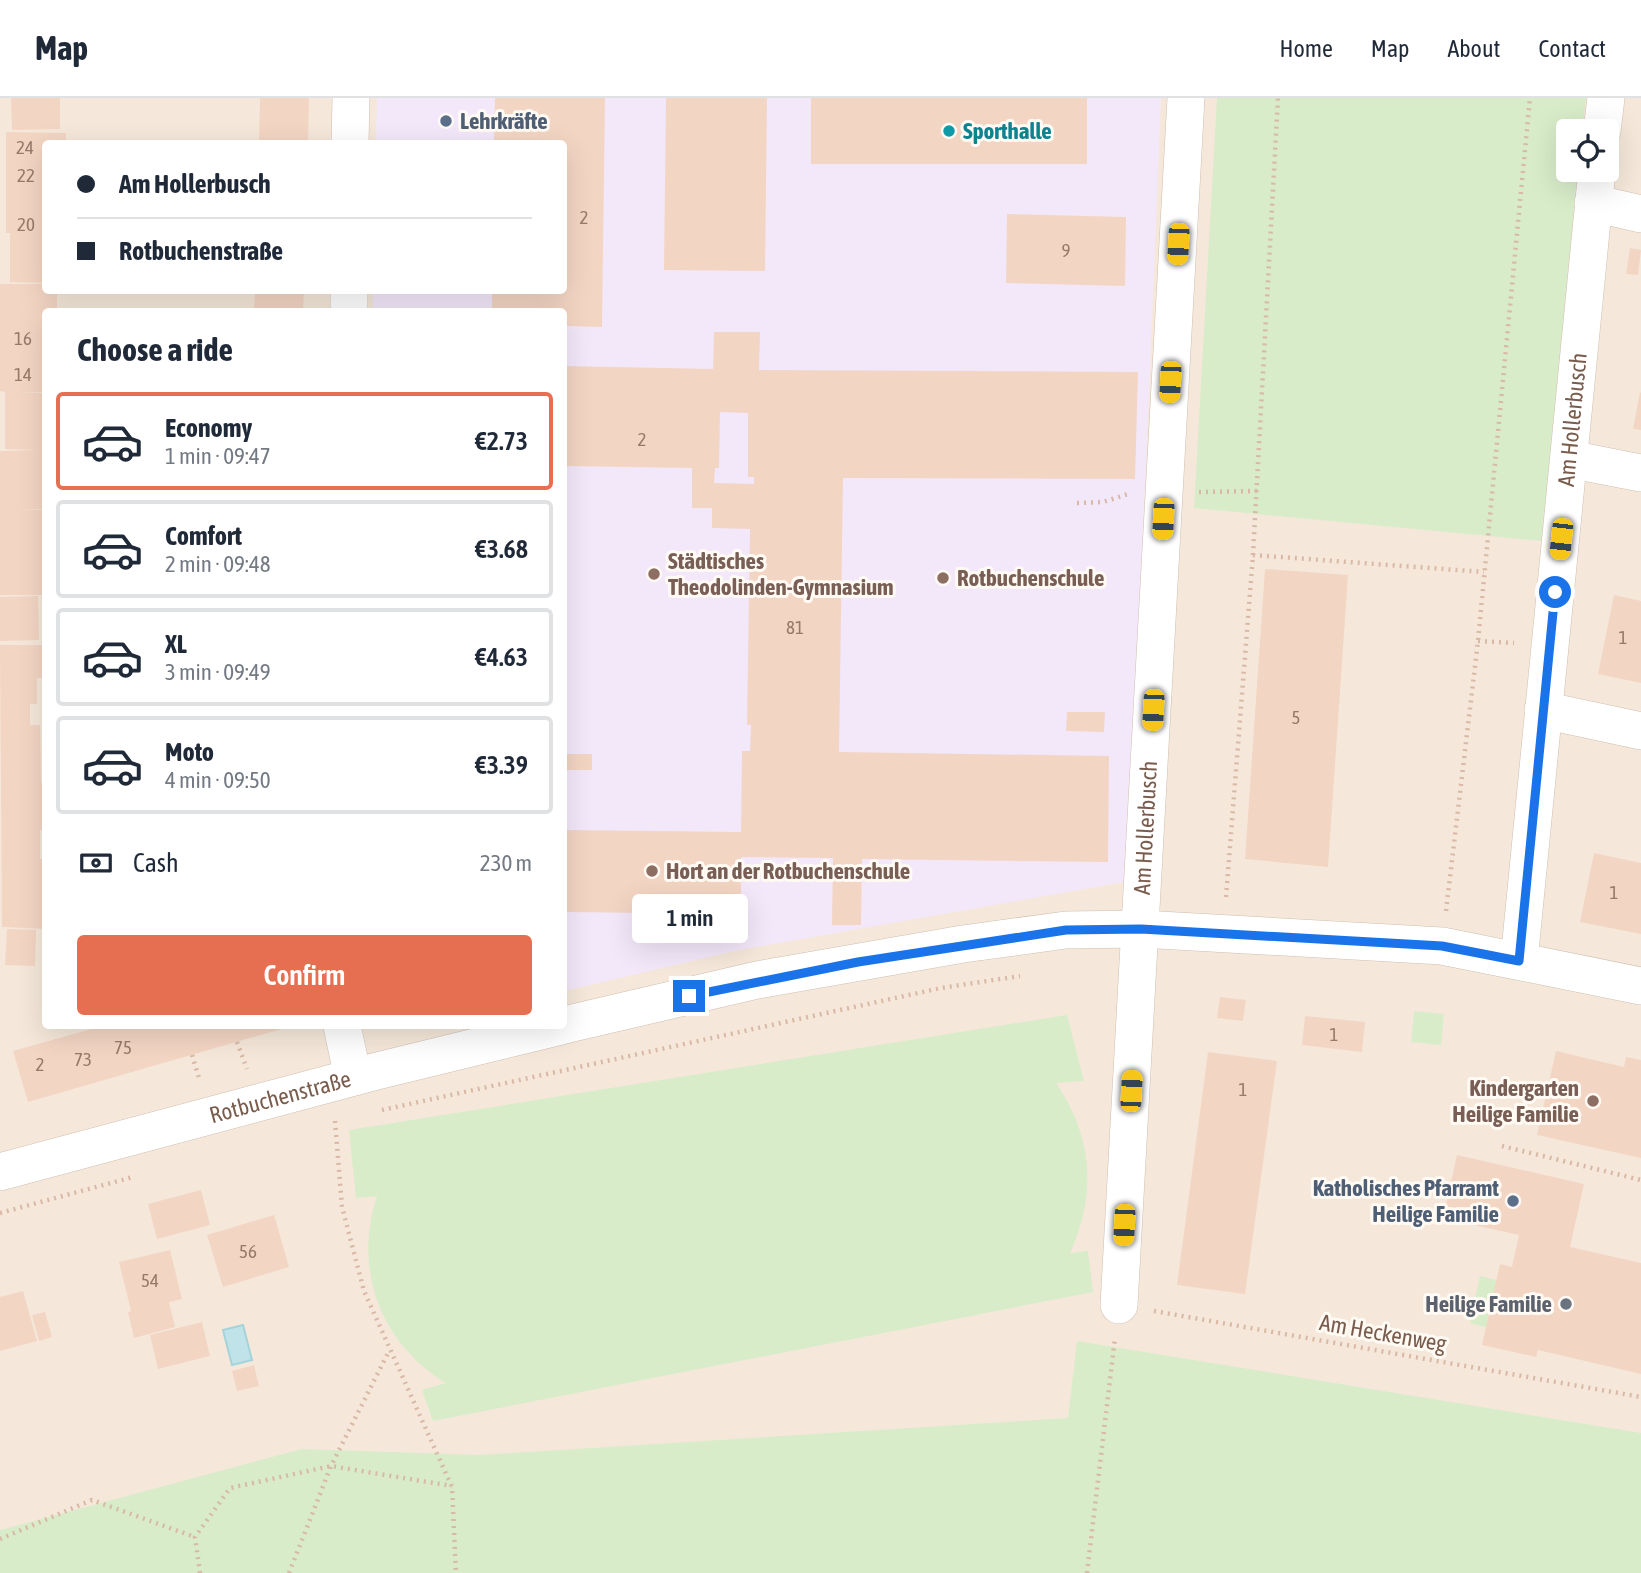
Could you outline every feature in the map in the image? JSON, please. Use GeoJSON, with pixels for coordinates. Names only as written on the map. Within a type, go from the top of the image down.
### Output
{"type":"FeatureCollection","features":[{"type":"Feature","properties":{"kind":"street"},"geometry":{"type":"LineString","coordinates":[[350,140],[351,98]]}},
{"type":"Feature","properties":{"kind":"street","name":"Am Hollerbusch"},"geometry":{"type":"LineString","coordinates":[[1119,1305],[1186,98]]}},
{"type":"Feature","properties":{"kind":"street"},"geometry":{"type":"LineString","coordinates":[[1603,119],[1606,98]]}},
{"type":"Feature","properties":{"kind":"street"},"geometry":{"type":"LineString","coordinates":[[1595,187],[1641,214]]}},
{"type":"Feature","properties":{"kind":"street","name":"Am Hollerbusch"},"geometry":{"type":"LineString","coordinates":[[1141,929],[1442,946],[1519,961],[1595,187]]}},
{"type":"Feature","properties":{"kind":"street"},"geometry":{"type":"LineString","coordinates":[[1569,459],[1641,473]]}},
{"type":"Feature","properties":{"kind":"street"},"geometry":{"type":"LineString","coordinates":[[1543,710],[1641,731]]}},
{"type":"Feature","properties":{"kind":"street","name":"Rotbuchenstraße"},"geometry":{"type":"LineString","coordinates":[[567,1024],[757,981],[963,944],[1066,930],[1141,929]]}},
{"type":"Feature","properties":{"kind":"street"},"geometry":{"type":"LineString","coordinates":[[1519,961],[1641,985]]}},
{"type":"Feature","properties":{"kind":"street"},"geometry":{"type":"LineString","coordinates":[[343,1029],[353,1077]]}},
{"type":"Feature","properties":{"kind":"street","name":"Rotbuchenstraße"},"geometry":{"type":"LineString","coordinates":[[0,1172],[353,1077],[546,1029]]}},
{"type":"Feature","properties":{"kind":"path"},"geometry":{"type":"LineString","coordinates":[[1223,933],[1253,555],[1278,98]]}},
{"type":"Feature","properties":{"kind":"path"},"geometry":{"type":"LineString","coordinates":[[1442,946],[1484,572],[1530,98]]}},
{"type":"Feature","properties":{"kind":"path"},"geometry":{"type":"LineString","coordinates":[[1253,555],[1484,572]]}},
{"type":"Feature","properties":{"kind":"path"},"geometry":{"type":"LineString","coordinates":[[375,1112],[928,991],[1033,974]]}},
{"type":"Feature","properties":{"kind":"path"},"geometry":{"type":"LineString","coordinates":[[192,1055],[202,1086]]}},
{"type":"Feature","properties":{"kind":"path"},"geometry":{"type":"LineString","coordinates":[[335,1122],[342,1207],[364,1291],[452,1487],[456,1573]]}},
{"type":"Feature","properties":{"kind":"path"},"geometry":{"type":"LineString","coordinates":[[1502,1146],[1641,1180]]}},
{"type":"Feature","properties":{"kind":"path"},"geometry":{"type":"LineString","coordinates":[[1087,1573],[1119,1305]]}},
{"type":"Feature","properties":{"kind":"path","name":"Am Heckenweg"},"geometry":{"type":"LineString","coordinates":[[1119,1305],[1641,1397]]}},
{"type":"Feature","properties":{"kind":"path"},"geometry":{"type":"LineString","coordinates":[[289,1573],[331,1466],[390,1350]]}},
{"type":"Feature","properties":{"kind":"path"},"geometry":{"type":"LineString","coordinates":[[200,1573],[195,1537],[230,1488],[331,1466],[452,1487]]}},
{"type":"Feature","properties":{"kind":"path"},"geometry":{"type":"LineString","coordinates":[[0,1539],[92,1500],[195,1537]]}},
{"type":"Feature","properties":{"kind":"shaded area"},"geometry":{"type":"Polygon","coordinates":[[[0,98],[1641,98],[1641,1573],[0,1573],[0,98]]]}},
{"type":"Feature","properties":{"kind":"shaded area"},"geometry":{"type":"Polygon","coordinates":[[[377,98],[1161,98],[1129,881],[739,950],[567,990],[567,308],[373,308],[373,294],[567,294],[567,140],[376,140],[377,98]]]}},
{"type":"Feature","properties":{"kind":"green space"},"geometry":{"type":"Polygon","coordinates":[[[1217,98],[1586,98],[1583,119],[1556,119],[1556,182],[1577,182],[1542,541],[1194,508],[1217,98]]]}},
{"type":"Feature","properties":{"kind":"green space"},"geometry":{"type":"Polygon","coordinates":[[[1414,1011],[1444,1014],[1441,1045],[1411,1042],[1414,1011]]]}},
{"type":"Feature","properties":{"kind":"green space"},"geometry":{"type":"Polygon","coordinates":[[[1067,1015],[1084,1081],[1056,1083],[1078,1124],[1087,1166],[1084,1209],[1070,1253],[1088,1251],[1093,1292],[433,1421],[422,1390],[446,1383],[404,1347],[389,1326],[378,1302],[371,1277],[368,1250],[370,1223],[377,1196],[356,1198],[349,1130],[1067,1015]]]}},
{"type":"Feature","properties":{"kind":"green space"},"geometry":{"type":"Polygon","coordinates":[[[1480,1276],[1497,1280],[1486,1327],[1470,1323],[1480,1276]]]}},
{"type":"Feature","properties":{"kind":"green space"},"geometry":{"type":"Polygon","coordinates":[[[1077,1341],[1641,1433],[1641,1573],[0,1573],[0,1530],[302,1449],[480,1455],[1068,1418],[1077,1341]]]}},
{"type":"Feature","properties":{"kind":"water"},"geometry":{"type":"Polygon","coordinates":[[[243,1325],[252,1360],[232,1365],[223,1330],[243,1325]]]}},
{"type":"Feature","properties":{"kind":"building"},"geometry":{"type":"Polygon","coordinates":[[[11,98],[60,98],[60,129],[12,130],[11,98]]]}},
{"type":"Feature","properties":{"kind":"building"},"geometry":{"type":"Polygon","coordinates":[[[260,98],[309,98],[308,140],[259,140],[260,98]]]}},
{"type":"Feature","properties":{"kind":"building"},"geometry":{"type":"Polygon","coordinates":[[[495,98],[605,98],[602,327],[567,326],[567,308],[492,308],[492,294],[567,294],[567,140],[494,140],[495,98]]]}},
{"type":"Feature","properties":{"kind":"building"},"geometry":{"type":"Polygon","coordinates":[[[666,98],[767,98],[765,271],[664,270],[666,98]]]}},
{"type":"Feature","properties":{"kind":"building","name":"Sporthalle"},"geometry":{"type":"Polygon","coordinates":[[[811,98],[1087,98],[1087,164],[811,164],[811,98]]]}},
{"type":"Feature","properties":{"kind":"building"},"geometry":{"type":"Polygon","coordinates":[[[6,132],[66,133],[66,140],[42,140],[42,283],[10,282],[10,233],[6,233],[6,132]]]}},
{"type":"Feature","properties":{"kind":"building"},"geometry":{"type":"Polygon","coordinates":[[[1007,214],[1126,217],[1125,286],[1006,283],[1007,214]]]}},
{"type":"Feature","properties":{"kind":"building"},"geometry":{"type":"Polygon","coordinates":[[[1630,248],[1641,250],[1638,275],[1626,274],[1630,248]]]}},
{"type":"Feature","properties":{"kind":"building"},"geometry":{"type":"Polygon","coordinates":[[[0,284],[42,284],[42,294],[57,294],[57,308],[42,308],[42,392],[18,392],[42,393],[42,509],[16,510],[42,510],[42,595],[0,595],[0,451],[40,450],[5,449],[5,392],[0,391],[0,284]]]}},
{"type":"Feature","properties":{"kind":"building"},"geometry":{"type":"Polygon","coordinates":[[[255,294],[304,294],[303,308],[254,308],[255,294]]]}},
{"type":"Feature","properties":{"kind":"building"},"geometry":{"type":"Polygon","coordinates":[[[714,332],[760,332],[759,370],[1138,372],[1135,479],[843,478],[839,752],[1109,756],[1108,862],[862,859],[861,925],[832,925],[833,858],[741,857],[741,914],[567,912],[567,830],[741,832],[742,751],[750,751],[751,725],[747,725],[750,529],[712,528],[712,508],[692,508],[692,468],[567,466],[567,366],[713,369],[714,332]],[[720,412],[719,468],[715,468],[714,483],[754,484],[754,477],[748,477],[748,413],[720,412]]]}},
{"type":"Feature","properties":{"kind":"building"},"geometry":{"type":"Polygon","coordinates":[[[1641,393],[1641,430],[1633,429],[1641,393]]]}},
{"type":"Feature","properties":{"kind":"building"},"geometry":{"type":"Polygon","coordinates":[[[1265,569],[1348,575],[1328,867],[1245,859],[1265,569]]]}},
{"type":"Feature","properties":{"kind":"building"},"geometry":{"type":"Polygon","coordinates":[[[1614,595],[1641,601],[1641,683],[1598,674],[1614,595]]]}},
{"type":"Feature","properties":{"kind":"building"},"geometry":{"type":"Polygon","coordinates":[[[38,596],[39,640],[0,641],[0,597],[38,596]]]}},
{"type":"Feature","properties":{"kind":"building"},"geometry":{"type":"Polygon","coordinates":[[[0,645],[42,645],[42,678],[37,678],[37,704],[30,704],[30,725],[40,725],[42,929],[2,927],[0,645]]]}},
{"type":"Feature","properties":{"kind":"building"},"geometry":{"type":"Polygon","coordinates":[[[1067,712],[1105,712],[1104,732],[1066,731],[1067,712]]]}},
{"type":"Feature","properties":{"kind":"building"},"geometry":{"type":"Polygon","coordinates":[[[567,754],[592,754],[592,770],[567,770],[567,754]]]}},
{"type":"Feature","properties":{"kind":"building"},"geometry":{"type":"Polygon","coordinates":[[[1594,853],[1641,863],[1641,934],[1580,922],[1594,853]]]}},
{"type":"Feature","properties":{"kind":"building"},"geometry":{"type":"Polygon","coordinates":[[[7,929],[36,930],[35,966],[5,965],[7,929]]]}},
{"type":"Feature","properties":{"kind":"building"},"geometry":{"type":"Polygon","coordinates":[[[1220,997],[1246,1000],[1243,1021],[1217,1018],[1220,997]]]}},
{"type":"Feature","properties":{"kind":"building"},"geometry":{"type":"Polygon","coordinates":[[[1305,1016],[1365,1022],[1362,1052],[1302,1045],[1305,1016]]]}},
{"type":"Feature","properties":{"kind":"building"},"geometry":{"type":"Polygon","coordinates":[[[91,1029],[282,1029],[28,1102],[13,1051],[91,1029]]]}},
{"type":"Feature","properties":{"kind":"building","name":"Kindergarten Heilige Familie"},"geometry":{"type":"Polygon","coordinates":[[[1556,1051],[1624,1067],[1626,1057],[1641,1060],[1641,1158],[1537,1135],[1556,1051]]]}},
{"type":"Feature","properties":{"kind":"building"},"geometry":{"type":"Polygon","coordinates":[[[1208,1052],[1277,1061],[1245,1294],[1177,1285],[1208,1052]]]}},
{"type":"Feature","properties":{"kind":"building"},"geometry":{"type":"Polygon","coordinates":[[[1457,1155],[1584,1184],[1570,1247],[1641,1263],[1641,1374],[1538,1350],[1536,1357],[1482,1345],[1500,1264],[1512,1267],[1519,1235],[1443,1218],[1457,1155]]]}},
{"type":"Feature","properties":{"kind":"building"},"geometry":{"type":"Polygon","coordinates":[[[201,1190],[210,1225],[157,1239],[148,1204],[201,1190]]]}},
{"type":"Feature","properties":{"kind":"building"},"geometry":{"type":"Polygon","coordinates":[[[274,1215],[289,1267],[223,1287],[207,1235],[274,1215]]]}},
{"type":"Feature","properties":{"kind":"building"},"geometry":{"type":"Polygon","coordinates":[[[170,1250],[182,1299],[169,1302],[175,1327],[134,1338],[128,1312],[131,1311],[119,1262],[170,1250]]]}},
{"type":"Feature","properties":{"kind":"building"},"geometry":{"type":"Polygon","coordinates":[[[23,1291],[37,1341],[0,1351],[0,1297],[23,1291]]]}},
{"type":"Feature","properties":{"kind":"building"},"geometry":{"type":"Polygon","coordinates":[[[45,1312],[52,1337],[39,1341],[32,1315],[45,1312]]]}},
{"type":"Feature","properties":{"kind":"building"},"geometry":{"type":"Polygon","coordinates":[[[202,1322],[210,1356],[158,1369],[150,1335],[202,1322]]]}},
{"type":"Feature","properties":{"kind":"building"},"geometry":{"type":"Polygon","coordinates":[[[254,1365],[259,1386],[237,1391],[232,1371],[254,1365]]]}},
{"type":"Feature","properties":{"kind":"place","name":"Lehrkräfte"},"geometry":{"type":"Point","coordinates":[446,121]}},
{"type":"Feature","properties":{"kind":"place","name":"Sporthalle"},"geometry":{"type":"Point","coordinates":[949,131]}},
{"type":"Feature","properties":{"kind":"place","name":"Städtisches Theodolinden-Gymnasium"},"geometry":{"type":"Point","coordinates":[654,574]}},
{"type":"Feature","properties":{"kind":"place","name":"Rotbuchenschule"},"geometry":{"type":"Point","coordinates":[943,578]}},
{"type":"Feature","properties":{"kind":"place","name":"Hort an der Rotbuchenschule"},"geometry":{"type":"Point","coordinates":[652,871]}},
{"type":"Feature","properties":{"kind":"place","name":"Kindergarten Heilige Familie"},"geometry":{"type":"Point","coordinates":[1593,1101]}},
{"type":"Feature","properties":{"kind":"place","name":"Katholisches Pfarramt Heilige Familie"},"geometry":{"type":"Point","coordinates":[1513,1201]}},
{"type":"Feature","properties":{"kind":"place","name":"Heilige Familie"},"geometry":{"type":"Point","coordinates":[1566,1304]}},
{"type":"Feature","properties":{"kind":"route"},"geometry":{"type":"LineString","coordinates":[[689,996],[858,962],[1066,930],[1141,929],[1442,946],[1519,961],[1555,592]]}}]}
